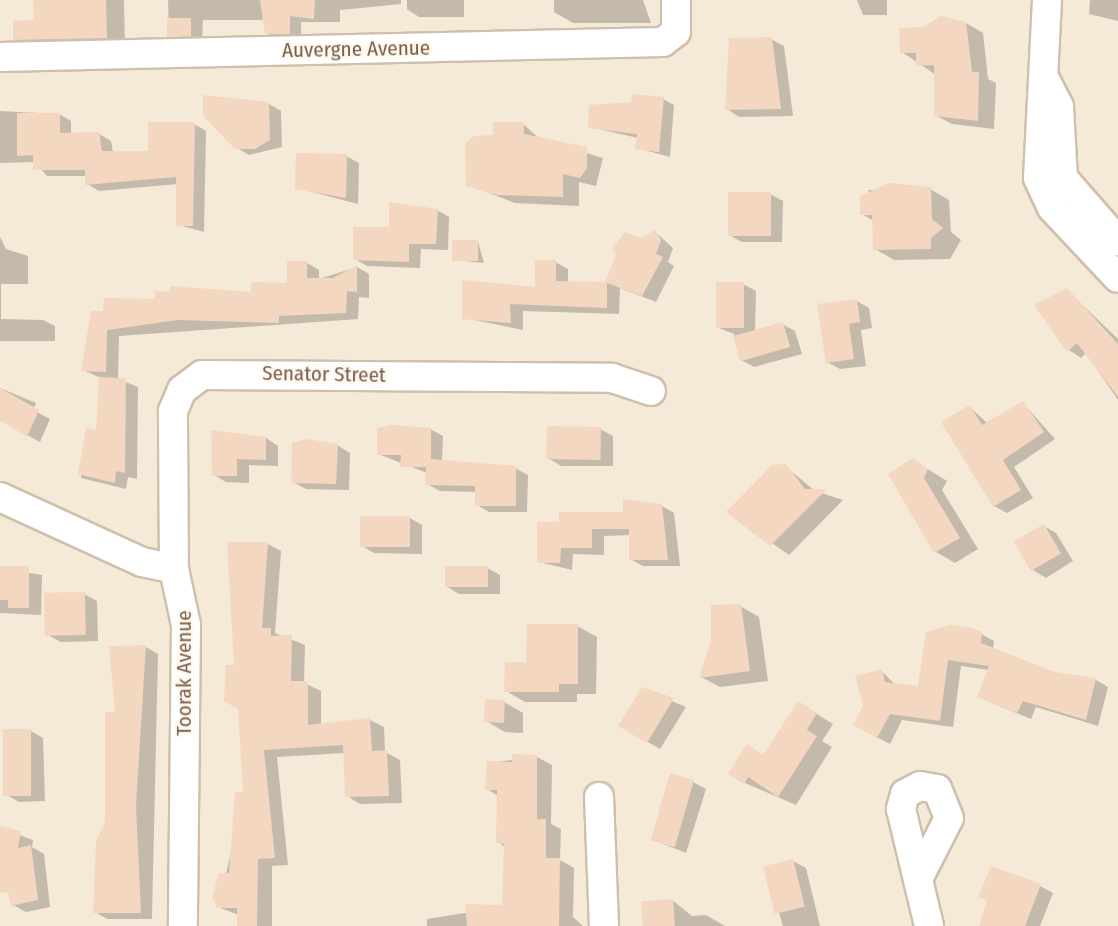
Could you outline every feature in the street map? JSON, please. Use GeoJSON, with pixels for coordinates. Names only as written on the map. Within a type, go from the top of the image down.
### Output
{"type":"FeatureCollection","features":[{"type":"Feature","properties":{"kind":"street","name":"Auvergne Avenue"},"geometry":{"type":"LineString","coordinates":[[0,57],[663,42],[676,32],[677,0]]}},
{"type":"Feature","properties":{"kind":"street"},"geometry":{"type":"LineString","coordinates":[[1046,0],[1046,81],[1037,104],[1041,189],[1052,208],[1118,278]]}},
{"type":"Feature","properties":{"kind":"street"},"geometry":{"type":"LineString","coordinates":[[1046,81],[1059,107],[1063,178],[1118,241]]}},
{"type":"Feature","properties":{"kind":"street","name":"Senator Street"},"geometry":{"type":"LineString","coordinates":[[174,569],[173,411],[182,390],[202,375],[612,378],[651,391]]}},
{"type":"Feature","properties":{"kind":"street"},"geometry":{"type":"LineString","coordinates":[[0,497],[142,562],[174,569]]}},
{"type":"Feature","properties":{"kind":"street","name":"Toorak Avenue"},"geometry":{"type":"LineString","coordinates":[[174,569],[186,625],[183,926]]}},
{"type":"Feature","properties":{"kind":"street"},"geometry":{"type":"LineString","coordinates":[[599,797],[604,926]]}},
{"type":"Feature","properties":{"kind":"street"},"geometry":{"type":"LineString","coordinates":[[918,879],[929,926]]}},
{"type":"Feature","properties":{"kind":"shaded area"},"geometry":{"type":"Polygon","coordinates":[[[0,0],[1118,0],[1118,926],[0,926],[0,0]]]}},
{"type":"Feature","properties":{"kind":"building"},"geometry":{"type":"Polygon","coordinates":[[[33,0],[106,0],[107,38],[13,40],[13,21],[34,20],[33,0]]]}},
{"type":"Feature","properties":{"kind":"building"},"geometry":{"type":"Polygon","coordinates":[[[260,0],[315,0],[314,19],[290,16],[290,34],[265,34],[260,0]]]}},
{"type":"Feature","properties":{"kind":"building"},"geometry":{"type":"Polygon","coordinates":[[[941,16],[966,22],[972,72],[979,72],[978,121],[934,116],[934,65],[916,66],[916,53],[900,53],[899,28],[923,27],[941,16]]]}},
{"type":"Feature","properties":{"kind":"building"},"geometry":{"type":"Polygon","coordinates":[[[167,18],[191,18],[191,37],[167,37],[167,18]]]}},
{"type":"Feature","properties":{"kind":"building"},"geometry":{"type":"Polygon","coordinates":[[[772,37],[781,109],[725,110],[729,38],[772,37]]]}},
{"type":"Feature","properties":{"kind":"building"},"geometry":{"type":"Polygon","coordinates":[[[632,94],[664,97],[659,152],[635,149],[637,134],[588,128],[589,105],[631,102],[632,94]]]}},
{"type":"Feature","properties":{"kind":"building"},"geometry":{"type":"Polygon","coordinates":[[[203,95],[269,102],[270,140],[255,149],[235,149],[203,116],[203,95]]]}},
{"type":"Feature","properties":{"kind":"building"},"geometry":{"type":"Polygon","coordinates":[[[17,113],[60,113],[60,133],[99,132],[102,151],[148,151],[148,122],[195,122],[193,226],[176,226],[176,177],[85,185],[85,170],[33,170],[33,155],[17,156],[17,113]]]}},
{"type":"Feature","properties":{"kind":"building"},"geometry":{"type":"Polygon","coordinates":[[[493,122],[524,122],[524,134],[587,147],[587,168],[580,178],[563,174],[563,197],[497,195],[466,186],[465,144],[474,136],[493,135],[493,122]]]}},
{"type":"Feature","properties":{"kind":"building"},"geometry":{"type":"Polygon","coordinates":[[[296,153],[347,154],[346,198],[295,189],[296,153]]]}},
{"type":"Feature","properties":{"kind":"building"},"geometry":{"type":"Polygon","coordinates":[[[889,183],[931,187],[932,219],[943,228],[931,238],[931,249],[873,250],[872,215],[860,215],[860,196],[889,183]]]}},
{"type":"Feature","properties":{"kind":"building"},"geometry":{"type":"Polygon","coordinates":[[[728,192],[771,192],[771,236],[728,236],[728,192]]]}},
{"type":"Feature","properties":{"kind":"building"},"geometry":{"type":"Polygon","coordinates":[[[389,202],[438,209],[436,244],[409,244],[409,262],[353,260],[353,227],[389,227],[389,202]]]}},
{"type":"Feature","properties":{"kind":"building"},"geometry":{"type":"Polygon","coordinates":[[[655,230],[661,240],[656,254],[663,257],[642,296],[607,283],[607,308],[510,304],[511,323],[462,319],[462,280],[535,287],[535,260],[556,260],[556,281],[605,282],[616,255],[612,248],[625,232],[641,238],[655,230]]]}},
{"type":"Feature","properties":{"kind":"building"},"geometry":{"type":"Polygon","coordinates":[[[452,240],[478,240],[478,261],[452,261],[452,240]]]}},
{"type":"Feature","properties":{"kind":"building"},"geometry":{"type":"Polygon","coordinates":[[[287,261],[307,261],[307,278],[333,278],[357,265],[357,292],[347,291],[346,313],[279,316],[279,323],[178,320],[107,330],[106,372],[81,371],[91,311],[103,311],[104,298],[155,299],[155,291],[170,292],[170,286],[251,292],[251,282],[287,283],[287,261]]]}},
{"type":"Feature","properties":{"kind":"building"},"geometry":{"type":"Polygon","coordinates":[[[716,282],[744,282],[744,328],[716,328],[716,282]]]}},
{"type":"Feature","properties":{"kind":"building"},"geometry":{"type":"Polygon","coordinates":[[[1067,288],[1118,344],[1118,397],[1077,343],[1067,352],[1034,305],[1067,288]]]}},
{"type":"Feature","properties":{"kind":"building"},"geometry":{"type":"Polygon","coordinates":[[[857,299],[860,322],[849,324],[854,359],[826,363],[817,304],[857,299]]]}},
{"type":"Feature","properties":{"kind":"building"},"geometry":{"type":"Polygon","coordinates":[[[783,322],[790,347],[740,361],[733,336],[783,322]]]}},
{"type":"Feature","properties":{"kind":"building"},"geometry":{"type":"Polygon","coordinates":[[[99,377],[126,378],[125,473],[116,471],[115,483],[78,474],[86,428],[96,430],[99,377]]]}},
{"type":"Feature","properties":{"kind":"building"},"geometry":{"type":"Polygon","coordinates":[[[0,388],[39,410],[27,437],[0,420],[0,388]]]}},
{"type":"Feature","properties":{"kind":"building"},"geometry":{"type":"Polygon","coordinates":[[[1023,401],[1044,432],[1003,460],[1021,490],[993,507],[941,422],[970,405],[982,425],[1023,401]]]}},
{"type":"Feature","properties":{"kind":"building"},"geometry":{"type":"Polygon","coordinates":[[[392,425],[431,428],[431,459],[516,466],[516,506],[475,506],[475,486],[425,485],[426,467],[400,467],[401,455],[377,455],[377,428],[392,425]]]}},
{"type":"Feature","properties":{"kind":"building"},"geometry":{"type":"Polygon","coordinates":[[[547,426],[601,427],[600,460],[546,459],[547,426]]]}},
{"type":"Feature","properties":{"kind":"building"},"geometry":{"type":"Polygon","coordinates":[[[211,430],[266,437],[266,460],[237,459],[237,476],[212,476],[211,430]]]}},
{"type":"Feature","properties":{"kind":"building"},"geometry":{"type":"Polygon","coordinates":[[[307,439],[338,444],[336,484],[291,483],[292,443],[307,439]]]}},
{"type":"Feature","properties":{"kind":"building"},"geometry":{"type":"Polygon","coordinates":[[[913,458],[928,469],[924,478],[960,538],[934,553],[888,474],[913,458]]]}},
{"type":"Feature","properties":{"kind":"building"},"geometry":{"type":"Polygon","coordinates":[[[786,464],[805,489],[827,489],[770,546],[726,512],[772,465],[786,464]]]}},
{"type":"Feature","properties":{"kind":"building"},"geometry":{"type":"Polygon","coordinates":[[[623,499],[662,504],[668,560],[629,560],[629,529],[592,529],[592,548],[561,548],[560,563],[537,563],[537,522],[559,522],[559,512],[623,512],[623,499]]]}},
{"type":"Feature","properties":{"kind":"building"},"geometry":{"type":"Polygon","coordinates":[[[360,516],[410,516],[410,547],[360,547],[360,516]]]}},
{"type":"Feature","properties":{"kind":"building"},"geometry":{"type":"Polygon","coordinates":[[[1044,524],[1061,553],[1031,571],[1014,542],[1044,524]]]}},
{"type":"Feature","properties":{"kind":"building"},"geometry":{"type":"Polygon","coordinates":[[[227,542],[268,542],[262,628],[271,628],[271,636],[292,635],[291,681],[308,681],[308,725],[370,718],[372,751],[387,750],[389,796],[345,797],[343,745],[264,750],[275,858],[258,859],[257,926],[237,926],[237,908],[217,908],[212,897],[219,873],[229,873],[235,792],[243,792],[238,709],[224,701],[226,665],[234,665],[227,542]]]}},
{"type":"Feature","properties":{"kind":"building"},"geometry":{"type":"Polygon","coordinates":[[[0,566],[29,566],[29,608],[8,608],[8,600],[0,600],[0,566]]]}},
{"type":"Feature","properties":{"kind":"building"},"geometry":{"type":"Polygon","coordinates":[[[445,566],[488,566],[488,587],[445,587],[445,566]]]}},
{"type":"Feature","properties":{"kind":"building"},"geometry":{"type":"Polygon","coordinates":[[[85,592],[86,635],[45,636],[44,593],[85,592]]]}},
{"type":"Feature","properties":{"kind":"building"},"geometry":{"type":"Polygon","coordinates":[[[741,604],[750,671],[699,678],[711,639],[711,605],[741,604]]]}},
{"type":"Feature","properties":{"kind":"building"},"geometry":{"type":"Polygon","coordinates":[[[527,624],[578,624],[578,684],[559,684],[559,692],[504,692],[505,662],[526,662],[527,624]]]}},
{"type":"Feature","properties":{"kind":"building"},"geometry":{"type":"Polygon","coordinates":[[[950,625],[982,632],[981,643],[1055,672],[1096,678],[1086,720],[1023,701],[1017,713],[977,697],[989,666],[948,660],[940,721],[890,714],[877,738],[853,725],[863,706],[855,676],[882,669],[885,682],[918,686],[926,632],[950,625]]]}},
{"type":"Feature","properties":{"kind":"building"},"geometry":{"type":"Polygon","coordinates":[[[146,645],[136,806],[141,913],[93,913],[96,841],[105,823],[105,712],[115,712],[109,646],[146,645]]]}},
{"type":"Feature","properties":{"kind":"building"},"geometry":{"type":"Polygon","coordinates":[[[642,687],[674,698],[647,743],[618,726],[642,687]]]}},
{"type":"Feature","properties":{"kind":"building"},"geometry":{"type":"Polygon","coordinates":[[[485,699],[505,700],[504,723],[484,722],[485,699]]]}},
{"type":"Feature","properties":{"kind":"building"},"geometry":{"type":"Polygon","coordinates":[[[798,701],[817,713],[807,730],[817,736],[778,797],[748,777],[744,784],[728,774],[747,744],[763,755],[798,701]]]}},
{"type":"Feature","properties":{"kind":"building"},"geometry":{"type":"Polygon","coordinates":[[[3,729],[31,729],[31,796],[3,796],[3,729]]]}},
{"type":"Feature","properties":{"kind":"building"},"geometry":{"type":"Polygon","coordinates":[[[512,754],[537,755],[537,819],[546,819],[546,858],[560,858],[559,926],[467,926],[465,904],[502,905],[504,844],[496,843],[497,790],[485,790],[487,761],[512,762],[512,754]]]}},
{"type":"Feature","properties":{"kind":"building"},"geometry":{"type":"Polygon","coordinates":[[[670,773],[694,780],[675,847],[651,840],[670,773]]]}},
{"type":"Feature","properties":{"kind":"building"},"geometry":{"type":"Polygon","coordinates":[[[0,826],[21,831],[18,848],[31,845],[38,900],[11,906],[8,893],[0,892],[0,826]]]}},
{"type":"Feature","properties":{"kind":"building"},"geometry":{"type":"Polygon","coordinates":[[[793,859],[805,907],[775,914],[763,866],[793,859]]]}},
{"type":"Feature","properties":{"kind":"building"},"geometry":{"type":"Polygon","coordinates":[[[991,866],[1041,884],[1025,926],[979,926],[987,900],[978,897],[991,866]]]}},
{"type":"Feature","properties":{"kind":"building"},"geometry":{"type":"Polygon","coordinates":[[[673,899],[675,926],[643,926],[641,901],[673,899]]]}}]}
